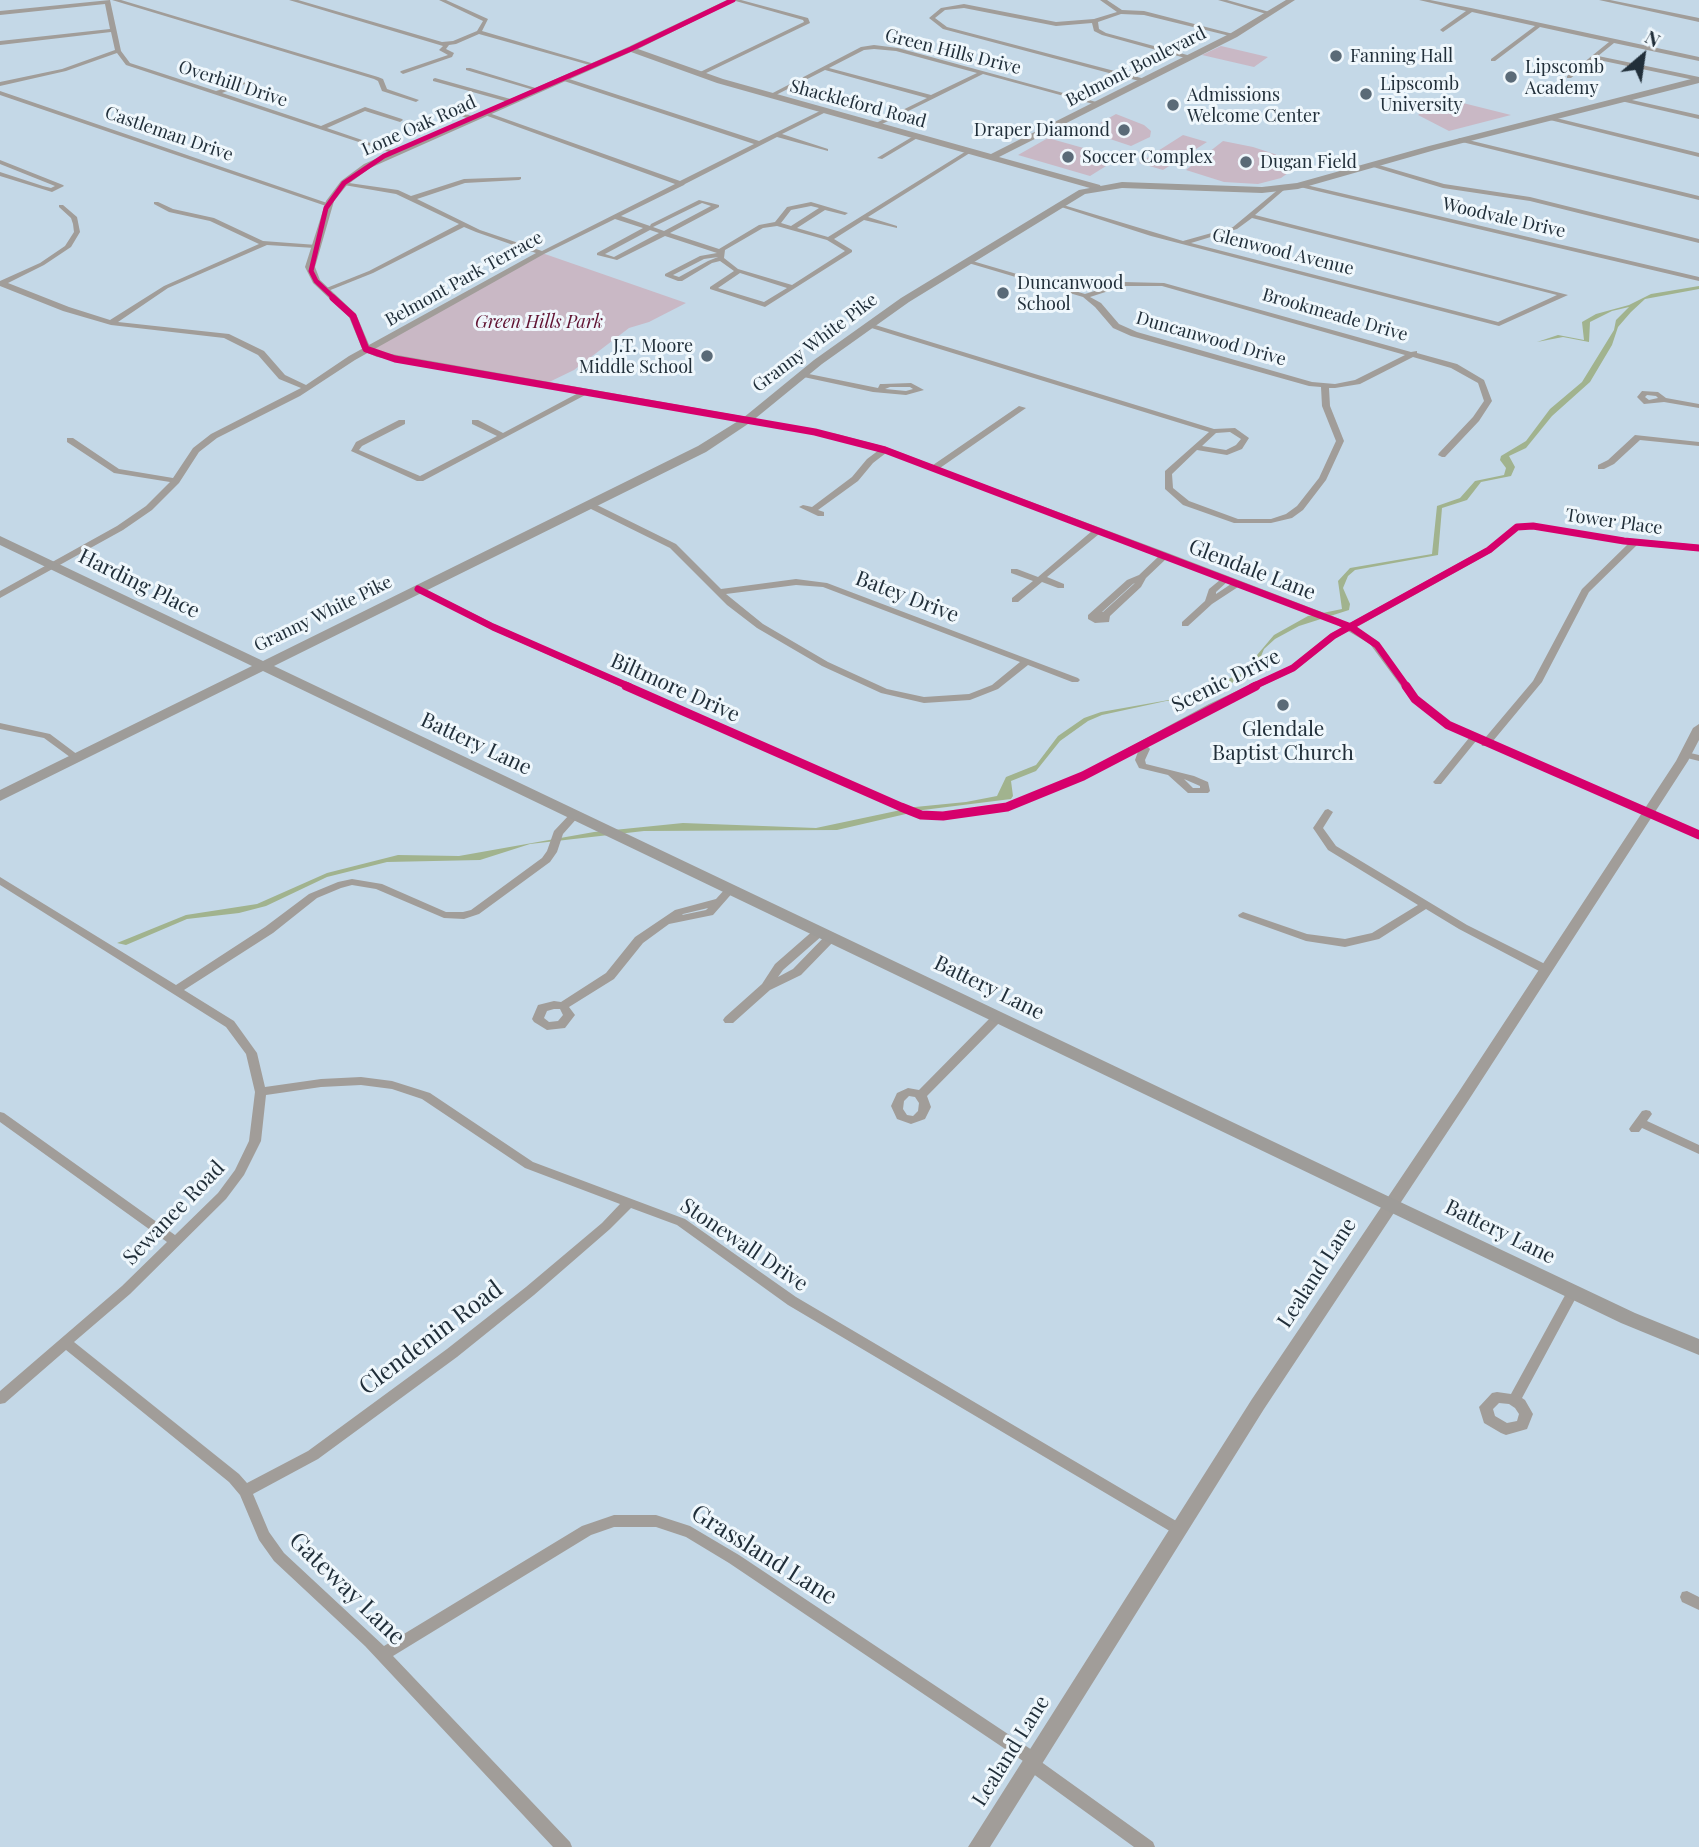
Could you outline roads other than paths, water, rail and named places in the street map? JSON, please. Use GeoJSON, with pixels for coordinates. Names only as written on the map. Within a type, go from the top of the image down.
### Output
{"type":"FeatureCollection","features":[{"type":"Feature","properties":{"kind":"main road","name":"Granny White Pike"},"geometry":{"type":"LineString","coordinates":[[0,796],[260,666],[592,506],[702,449],[747,420],[802,374],[869,326],[1058,205],[1081,186],[1282,189],[1302,186],[1460,141],[1699,80]]}},
{"type":"Feature","properties":{"kind":"main road","name":"Harding Place"},"geometry":{"type":"LineString","coordinates":[[0,540],[260,666]]}},
{"type":"Feature","properties":{"kind":"main road"},"geometry":{"type":"LineString","coordinates":[[228,650],[238,668],[232,680]]}},
{"type":"Feature","properties":{"kind":"main road","name":"Battery Lane"},"geometry":{"type":"LineString","coordinates":[[260,666],[1573,1292],[1699,1347]]}},
{"type":"Feature","properties":{"kind":"street"},"geometry":{"type":"LineString","coordinates":[[292,0],[447,44]]}},
{"type":"Feature","properties":{"kind":"street"},"geometry":{"type":"LineString","coordinates":[[442,0],[486,20],[478,29],[479,32]]}},
{"type":"Feature","properties":{"kind":"street"},"geometry":{"type":"LineString","coordinates":[[700,75],[807,23],[806,19],[734,0]]}},
{"type":"Feature","properties":{"kind":"street","name":"Lone Oak Road"},"geometry":{"type":"LineString","coordinates":[[368,350],[351,313],[311,273],[315,246],[328,205],[344,183],[367,166],[394,152],[631,49],[734,0]]}},
{"type":"Feature","properties":{"kind":"street"},"geometry":{"type":"LineString","coordinates":[[1103,0],[1121,12]]}},
{"type":"Feature","properties":{"kind":"street"},"geometry":{"type":"LineString","coordinates":[[1221,0],[1270,13]]}},
{"type":"Feature","properties":{"kind":"street","name":"Belmont Boulevard"},"geometry":{"type":"LineString","coordinates":[[992,157],[1234,35],[1291,0]]}},
{"type":"Feature","properties":{"kind":"street"},"geometry":{"type":"LineString","coordinates":[[1422,0],[1699,59]]}},
{"type":"Feature","properties":{"kind":"street"},"geometry":{"type":"LineString","coordinates":[[1601,0],[1699,20]]}},
{"type":"Feature","properties":{"kind":"street"},"geometry":{"type":"LineString","coordinates":[[0,84],[64,70],[118,51],[110,1]]}},
{"type":"Feature","properties":{"kind":"street"},"geometry":{"type":"LineString","coordinates":[[0,13],[110,1],[364,74],[380,80],[384,90],[416,100]]}},
{"type":"Feature","properties":{"kind":"street"},"geometry":{"type":"LineString","coordinates":[[1143,80],[945,28],[932,18],[941,10],[974,6],[1038,21],[1072,24],[1189,57]]}},
{"type":"Feature","properties":{"kind":"street"},"geometry":{"type":"LineString","coordinates":[[1443,30],[1471,10]]}},
{"type":"Feature","properties":{"kind":"street"},"geometry":{"type":"LineString","coordinates":[[1072,24],[1095,21],[1121,12],[1143,12],[1234,35]]}},
{"type":"Feature","properties":{"kind":"street"},"geometry":{"type":"LineString","coordinates":[[1095,21],[1096,30]]}},
{"type":"Feature","properties":{"kind":"street"},"geometry":{"type":"LineString","coordinates":[[1493,60],[1539,24]]}},
{"type":"Feature","properties":{"kind":"street"},"geometry":{"type":"LineString","coordinates":[[0,43],[113,30]]}},
{"type":"Feature","properties":{"kind":"street"},"geometry":{"type":"LineString","coordinates":[[403,72],[450,56],[451,54],[442,50],[447,44],[479,32],[595,65]]}},
{"type":"Feature","properties":{"kind":"street"},"geometry":{"type":"LineString","coordinates":[[1569,77],[1613,41]]}},
{"type":"Feature","properties":{"kind":"street","name":"Green Hills Drive"},"geometry":{"type":"LineString","coordinates":[[770,96],[863,48],[874,47],[896,49],[1097,103]]}},
{"type":"Feature","properties":{"kind":"street","name":"Shackleford Road"},"geometry":{"type":"LineString","coordinates":[[631,49],[700,75],[992,157],[1081,186]]}},
{"type":"Feature","properties":{"kind":"street","name":"Overhill Drive"},"geometry":{"type":"LineString","coordinates":[[118,51],[128,64],[394,152]]}},
{"type":"Feature","properties":{"kind":"street"},"geometry":{"type":"LineString","coordinates":[[1593,57],[1699,80]]}},
{"type":"Feature","properties":{"kind":"street"},"geometry":{"type":"LineString","coordinates":[[824,68],[932,96]]}},
{"type":"Feature","properties":{"kind":"street"},"geometry":{"type":"LineString","coordinates":[[468,69],[539,90]]}},
{"type":"Feature","properties":{"kind":"street"},"geometry":{"type":"LineString","coordinates":[[876,125],[983,72]]}},
{"type":"Feature","properties":{"kind":"street"},"geometry":{"type":"LineString","coordinates":[[563,79],[760,144]]}},
{"type":"Feature","properties":{"kind":"street"},"geometry":{"type":"LineString","coordinates":[[435,80],[512,101]]}},
{"type":"Feature","properties":{"kind":"street"},"geometry":{"type":"LineString","coordinates":[[217,93],[243,83]]}},
{"type":"Feature","properties":{"kind":"street","name":"Castleman Drive"},"geometry":{"type":"LineString","coordinates":[[0,93],[328,205]]}},
{"type":"Feature","properties":{"kind":"street"},"geometry":{"type":"LineString","coordinates":[[1623,100],[1699,117]]}},
{"type":"Feature","properties":{"kind":"street"},"geometry":{"type":"LineString","coordinates":[[322,128],[365,109],[400,120]]}},
{"type":"Feature","properties":{"kind":"street","name":"Belmont Park Terrace"},"geometry":{"type":"LineString","coordinates":[[0,595],[133,520],[176,481],[193,454],[206,441],[307,388],[368,350],[542,253],[824,111]]}},
{"type":"Feature","properties":{"kind":"street"},"geometry":{"type":"LineString","coordinates":[[458,113],[472,118]]}},
{"type":"Feature","properties":{"kind":"street"},"geometry":{"type":"LineString","coordinates":[[484,113],[682,184]]}},
{"type":"Feature","properties":{"kind":"street"},"geometry":{"type":"LineString","coordinates":[[1548,118],[1699,155]]}},
{"type":"Feature","properties":{"kind":"street"},"geometry":{"type":"LineString","coordinates":[[778,135],[826,150]]}},
{"type":"Feature","properties":{"kind":"street"},"geometry":{"type":"LineString","coordinates":[[871,155],[883,159],[917,136]]}},
{"type":"Feature","properties":{"kind":"street"},"geometry":{"type":"LineString","coordinates":[[1460,141],[1699,200]]}},
{"type":"Feature","properties":{"kind":"street"},"geometry":{"type":"LineString","coordinates":[[829,239],[970,151]]}},
{"type":"Feature","properties":{"kind":"street"},"geometry":{"type":"LineString","coordinates":[[0,163],[61,186],[52,190],[42,188],[0,173]]}},
{"type":"Feature","properties":{"kind":"street"},"geometry":{"type":"LineString","coordinates":[[1372,165],[1443,186],[1530,199],[1699,240]]}},
{"type":"Feature","properties":{"kind":"street"},"geometry":{"type":"LineString","coordinates":[[0,173],[14,167]]}},
{"type":"Feature","properties":{"kind":"street"},"geometry":{"type":"LineString","coordinates":[[412,198],[464,181],[519,178]]}},
{"type":"Feature","properties":{"kind":"street"},"geometry":{"type":"LineString","coordinates":[[344,183],[389,189],[464,224],[542,253]]}},
{"type":"Feature","properties":{"kind":"street","name":"Woodvale Drive"},"geometry":{"type":"LineString","coordinates":[[1302,186],[1699,279]]}},
{"type":"Feature","properties":{"kind":"street"},"geometry":{"type":"LineString","coordinates":[[1183,243],[1230,230],[1253,216],[1282,189]]}},
{"type":"Feature","properties":{"kind":"street"},"geometry":{"type":"LineString","coordinates":[[701,201],[717,206],[615,259],[599,254],[651,226],[701,201]]}},
{"type":"Feature","properties":{"kind":"street"},"geometry":{"type":"LineString","coordinates":[[156,203],[171,211],[212,219],[265,244],[315,246]]}},
{"type":"Feature","properties":{"kind":"street"},"geometry":{"type":"LineString","coordinates":[[777,224],[789,208],[808,204],[845,213]]}},
{"type":"Feature","properties":{"kind":"street","name":"Glenwood Avenue"},"geometry":{"type":"LineString","coordinates":[[1058,205],[1183,243],[1503,324],[1562,297],[1563,294],[1253,216]]}},
{"type":"Feature","properties":{"kind":"street"},"geometry":{"type":"LineString","coordinates":[[1,284],[42,264],[68,247],[77,232],[76,224],[74,217],[61,206]]}},
{"type":"Feature","properties":{"kind":"street"},"geometry":{"type":"LineString","coordinates":[[792,228],[825,207]]}},
{"type":"Feature","properties":{"kind":"street"},"geometry":{"type":"LineString","coordinates":[[619,215],[721,254],[739,271],[793,288]]}},
{"type":"Feature","properties":{"kind":"street"},"geometry":{"type":"LineString","coordinates":[[863,218],[895,227]]}},
{"type":"Feature","properties":{"kind":"street"},"geometry":{"type":"LineString","coordinates":[[326,290],[371,272],[464,224]]}},
{"type":"Feature","properties":{"kind":"street"},"geometry":{"type":"LineString","coordinates":[[721,254],[702,257],[667,275],[680,280],[708,263],[721,254],[761,226],[777,224],[792,228],[829,239],[850,251],[765,305],[712,288],[739,271]]}},
{"type":"Feature","properties":{"kind":"street"},"geometry":{"type":"LineString","coordinates":[[111,323],[166,287],[265,244]]}},
{"type":"Feature","properties":{"kind":"street","name":"Duncanwood Drive"},"geometry":{"type":"LineString","coordinates":[[967,261],[1085,296],[1098,305],[1112,323],[1134,334],[1325,386],[1363,380],[1414,353]]}},
{"type":"Feature","properties":{"kind":"street"},"geometry":{"type":"LineString","coordinates":[[1,284],[111,323],[226,336],[261,353],[282,376],[307,388]]}},
{"type":"Feature","properties":{"kind":"street","name":"Brookmeade Drive"},"geometry":{"type":"LineString","coordinates":[[1085,296],[1123,284],[1162,284],[1414,353],[1461,369],[1481,382],[1487,391],[1485,408],[1442,456]]}},
{"type":"Feature","properties":{"kind":"street"},"geometry":{"type":"LineString","coordinates":[[869,326],[1214,431],[1232,430],[1245,438],[1239,447],[1227,453],[1197,448]]}},
{"type":"Feature","properties":{"kind":"street"},"geometry":{"type":"LineString","coordinates":[[368,350],[395,359],[747,420]]}},
{"type":"Feature","properties":{"kind":"street"},"geometry":{"type":"LineString","coordinates":[[802,374],[881,391]]}},
{"type":"Feature","properties":{"kind":"street"},"geometry":{"type":"LineString","coordinates":[[1214,431],[1168,472],[1168,489],[1174,496],[1198,509],[1237,520],[1270,521],[1289,516],[1300,508],[1323,478],[1339,446],[1338,431],[1325,401],[1325,386]]}},
{"type":"Feature","properties":{"kind":"street"},"geometry":{"type":"LineString","coordinates":[[402,422],[359,444],[355,448],[356,453],[420,479],[585,393]]}},
{"type":"Feature","properties":{"kind":"street"},"geometry":{"type":"LineString","coordinates":[[1664,400],[1699,406]]}},
{"type":"Feature","properties":{"kind":"street"},"geometry":{"type":"LineString","coordinates":[[934,468],[1022,408]]}},
{"type":"Feature","properties":{"kind":"street","name":"Glendale Lane"},"geometry":{"type":"LineString","coordinates":[[747,420],[837,436],[885,450],[1333,619],[1380,649],[1420,704],[1440,720],[1485,744],[1699,835]]}},
{"type":"Feature","properties":{"kind":"street"},"geometry":{"type":"LineString","coordinates":[[475,422],[504,436]]}},
{"type":"Feature","properties":{"kind":"street"},"geometry":{"type":"LineString","coordinates":[[1601,467],[1612,461],[1639,434],[1699,444]]}},
{"type":"Feature","properties":{"kind":"street"},"geometry":{"type":"LineString","coordinates":[[70,440],[113,470],[176,481]]}},
{"type":"Feature","properties":{"kind":"street"},"geometry":{"type":"LineString","coordinates":[[486,446],[498,452]]}},
{"type":"Feature","properties":{"kind":"street"},"geometry":{"type":"LineString","coordinates":[[803,507],[817,512],[885,450]]}},
{"type":"Feature","properties":{"kind":"street"},"geometry":{"type":"LineString","coordinates":[[592,506],[673,546],[719,592],[756,623],[803,652],[848,675],[900,696],[943,700],[978,694],[1010,677],[1025,663]]}},
{"type":"Feature","properties":{"kind":"street","name":"Tower Place"},"geometry":{"type":"LineString","coordinates":[[1525,525],[1635,542],[1699,548]]}},
{"type":"Feature","properties":{"kind":"street","name":"Scenic Drive"},"geometry":{"type":"LineString","coordinates":[[918,814],[967,814],[1022,802],[1083,776],[1217,703],[1293,668],[1333,636],[1489,551],[1514,529],[1525,525]]}},
{"type":"Feature","properties":{"kind":"street"},"geometry":{"type":"LineString","coordinates":[[1015,600],[1098,530]]}},
{"type":"Feature","properties":{"kind":"street"},"geometry":{"type":"LineString","coordinates":[[1485,744],[1537,682],[1585,591],[1635,542]]}},
{"type":"Feature","properties":{"kind":"street"},"geometry":{"type":"LineString","coordinates":[[1101,614],[1164,555]]}},
{"type":"Feature","properties":{"kind":"street"},"geometry":{"type":"LineString","coordinates":[[1014,571],[1061,586]]}},
{"type":"Feature","properties":{"kind":"street"},"geometry":{"type":"LineString","coordinates":[[1209,602],[1212,591],[1226,579]]}},
{"type":"Feature","properties":{"kind":"street","name":"Batey Drive"},"geometry":{"type":"LineString","coordinates":[[719,592],[796,582],[824,585],[1075,680]]}},
{"type":"Feature","properties":{"kind":"street"},"geometry":{"type":"LineString","coordinates":[[1185,624],[1209,602],[1238,583]]}},
{"type":"Feature","properties":{"kind":"street","name":"Biltmore Drive"},"geometry":{"type":"LineString","coordinates":[[418,589],[493,626],[918,814]]}},
{"type":"Feature","properties":{"kind":"street"},"geometry":{"type":"LineString","coordinates":[[0,726],[47,736],[77,758]]}},
{"type":"Feature","properties":{"kind":"street","name":"Lealand Lane"},"geometry":{"type":"LineString","coordinates":[[978,1847],[1178,1529],[1390,1205],[1648,812],[1692,756],[1699,728]]}},
{"type":"Feature","properties":{"kind":"street"},"geometry":{"type":"LineString","coordinates":[[1438,782],[1474,739]]}},
{"type":"Feature","properties":{"kind":"street"},"geometry":{"type":"LineString","coordinates":[[1140,746],[1145,749],[1140,760],[1142,766],[1171,773]]}},
{"type":"Feature","properties":{"kind":"street"},"geometry":{"type":"LineString","coordinates":[[1328,812],[1318,828],[1327,843],[1425,905],[1545,969]]}},
{"type":"Feature","properties":{"kind":"street"},"geometry":{"type":"LineString","coordinates":[[177,989],[319,893],[352,882],[384,888],[444,915],[468,915],[490,903],[546,860],[552,852],[558,833],[574,816]]}},
{"type":"Feature","properties":{"kind":"street","name":"Sewanee Road"},"geometry":{"type":"LineString","coordinates":[[0,880],[223,1019],[240,1035],[256,1065],[261,1092],[255,1141],[240,1172],[212,1207],[66,1343],[0,1399]]}},
{"type":"Feature","properties":{"kind":"street"},"geometry":{"type":"LineString","coordinates":[[563,1006],[613,974],[639,940],[668,921],[706,914],[730,890]]}},
{"type":"Feature","properties":{"kind":"street"},"geometry":{"type":"LineString","coordinates":[[1243,915],[1306,937],[1345,943],[1375,936],[1425,905]]}},
{"type":"Feature","properties":{"kind":"street"},"geometry":{"type":"LineString","coordinates":[[766,987],[797,972],[825,935]]}},
{"type":"Feature","properties":{"kind":"street"},"geometry":{"type":"LineString","coordinates":[[729,1020],[766,987],[779,967],[825,935]]}},
{"type":"Feature","properties":{"kind":"street"},"geometry":{"type":"LineString","coordinates":[[920,1096],[999,1017]]}},
{"type":"Feature","properties":{"kind":"street","name":"Stonewall Drive"},"geometry":{"type":"LineString","coordinates":[[261,1092],[346,1081],[377,1082],[409,1089],[438,1102],[528,1165],[691,1228],[792,1301],[1178,1529]]}},
{"type":"Feature","properties":{"kind":"street"},"geometry":{"type":"LineString","coordinates":[[0,1116],[176,1242]]}},
{"type":"Feature","properties":{"kind":"street"},"geometry":{"type":"LineString","coordinates":[[1640,1122],[1699,1150]]}},
{"type":"Feature","properties":{"kind":"street","name":"Clendenin Road"},"geometry":{"type":"LineString","coordinates":[[245,1491],[306,1460],[452,1353],[607,1226],[629,1202]]}},
{"type":"Feature","properties":{"kind":"street"},"geometry":{"type":"LineString","coordinates":[[1514,1400],[1573,1292]]}},
{"type":"Feature","properties":{"kind":"street","name":"Gateway Lane"},"geometry":{"type":"LineString","coordinates":[[66,1343],[221,1468],[245,1491],[260,1529],[274,1551],[383,1654],[564,1847]]}},
{"type":"Feature","properties":{"kind":"street","name":"Grassland Lane"},"geometry":{"type":"LineString","coordinates":[[383,1654],[587,1530],[614,1521],[656,1521],[684,1529],[734,1559],[1032,1761],[1147,1847]]}},
{"type":"Feature","properties":{"kind":"place","name":"Fanning Hall"},"geometry":{"type":"Point","coordinates":[1336,56]}},
{"type":"Feature","properties":{"kind":"place","name":"Lipscomb Academy"},"geometry":{"type":"Point","coordinates":[1511,77]}},
{"type":"Feature","properties":{"kind":"place","name":"Lipscomb University"},"geometry":{"type":"Point","coordinates":[1366,94]}},
{"type":"Feature","properties":{"kind":"place","name":"Admissions Welcome Center"},"geometry":{"type":"Point","coordinates":[1173,105]}},
{"type":"Feature","properties":{"kind":"place","name":"Draper Diamond"},"geometry":{"type":"Point","coordinates":[1124,130]}},
{"type":"Feature","properties":{"kind":"place","name":"Soccer Complex"},"geometry":{"type":"Point","coordinates":[1068,157]}},
{"type":"Feature","properties":{"kind":"place","name":"Dugan Field"},"geometry":{"type":"Point","coordinates":[1246,162]}},
{"type":"Feature","properties":{"kind":"place","name":"Duncanwood School"},"geometry":{"type":"Point","coordinates":[1003,293]}},
{"type":"Feature","properties":{"kind":"place","name":"J.T. Moore Middle School"},"geometry":{"type":"Point","coordinates":[707,356]}},
{"type":"Feature","properties":{"kind":"place","name":"Glendale Baptist Church"},"geometry":{"type":"Point","coordinates":[1283,705]}},
{"type":"Feature","properties":{"kind":"park label","name":"Green Hills Park"},"geometry":{"type":"Point","coordinates":[539,322]}}]}
